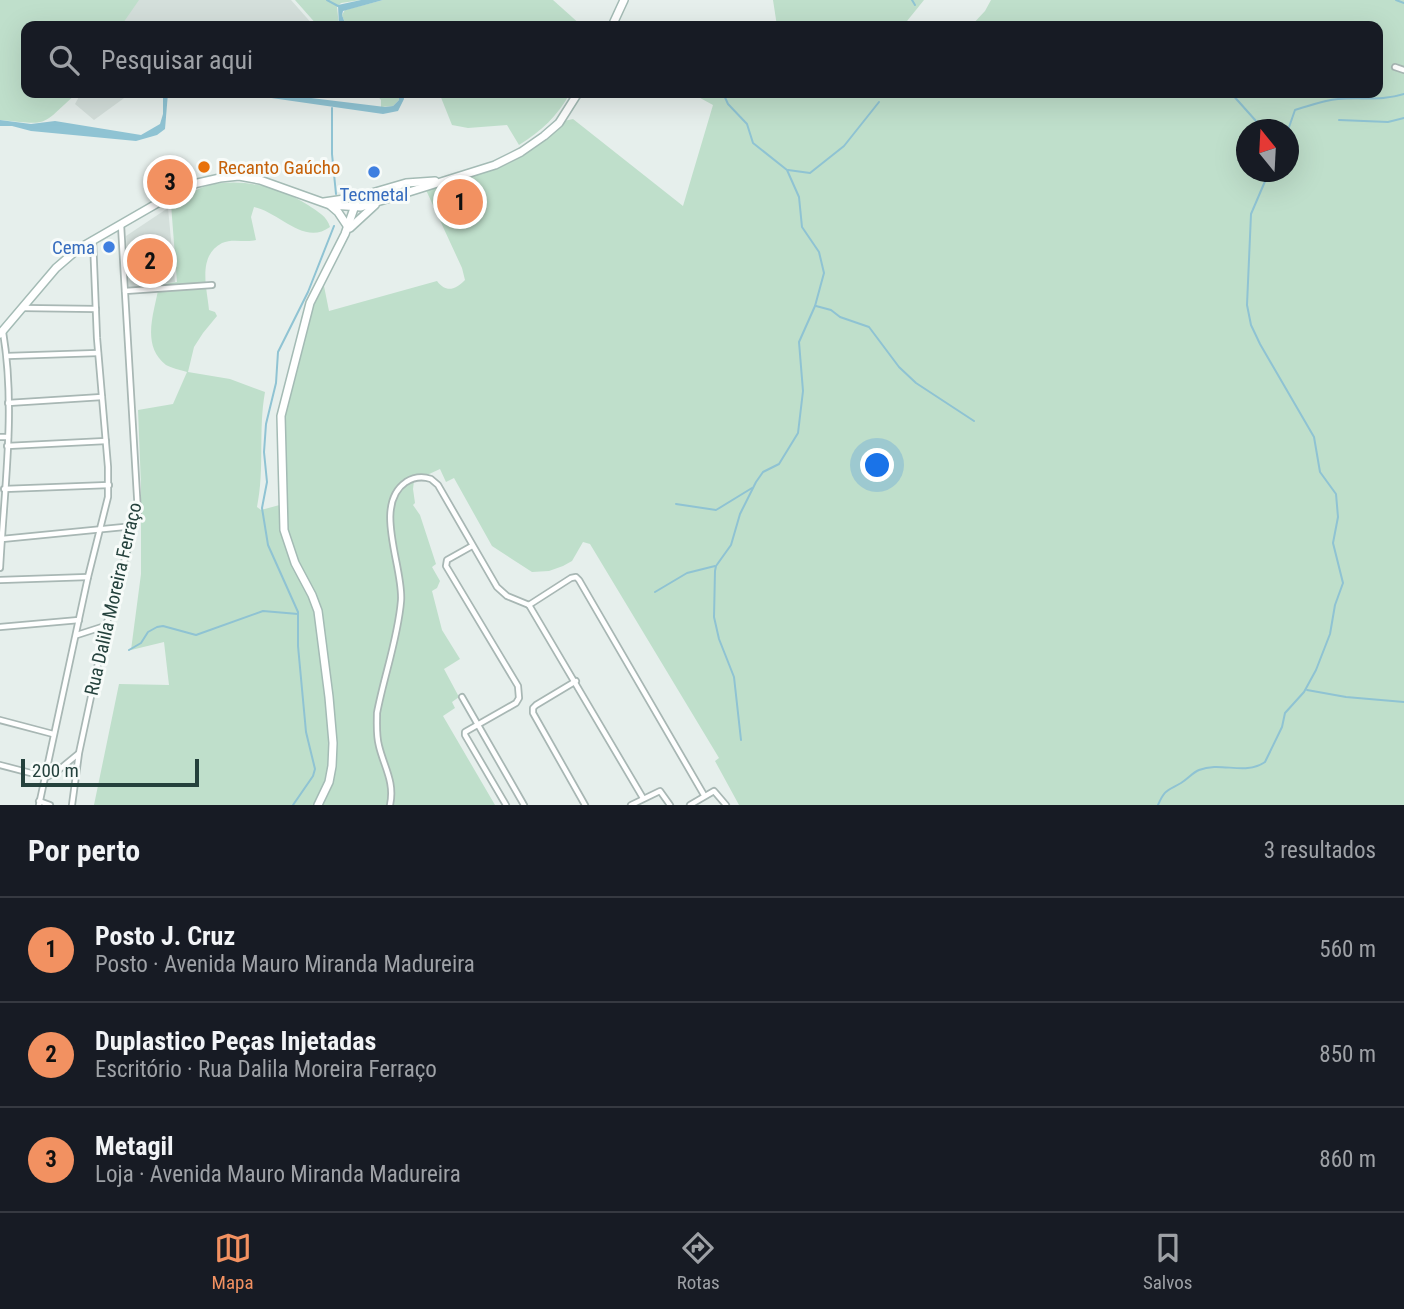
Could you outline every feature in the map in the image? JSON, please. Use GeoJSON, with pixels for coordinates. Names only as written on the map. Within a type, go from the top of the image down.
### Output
{"type":"FeatureCollection","features":[{"type":"Feature","properties":{"kind":"main road"},"geometry":{"type":"LineString","coordinates":[[614,21],[624,0]]}},
{"type":"Feature","properties":{"kind":"main road"},"geometry":{"type":"LineString","coordinates":[[1,332],[66,258],[177,190],[220,178],[239,176],[260,180],[327,204],[356,207],[380,202],[438,181],[495,165],[521,152],[559,124],[575,98]]}},
{"type":"Feature","properties":{"kind":"main road"},"geometry":{"type":"LineString","coordinates":[[327,204],[406,183],[438,181]]}},
{"type":"Feature","properties":{"kind":"main road"},"geometry":{"type":"LineString","coordinates":[[318,805],[329,782],[332,766],[329,697],[318,611],[295,563],[284,530],[280,430],[284,401],[310,303],[347,231],[358,197]]}},
{"type":"Feature","properties":{"kind":"main road"},"geometry":{"type":"LineString","coordinates":[[347,231],[362,215],[380,202]]}},
{"type":"Feature","properties":{"kind":"main road"},"geometry":{"type":"LineString","coordinates":[[327,204],[338,212],[347,231]]}},
{"type":"Feature","properties":{"kind":"street"},"geometry":{"type":"LineString","coordinates":[[1395,66],[1404,70]]}},
{"type":"Feature","properties":{"kind":"street","name":"Rua Dalila Moreira Ferraço"},"geometry":{"type":"LineString","coordinates":[[72,805],[79,753],[106,626],[138,503],[121,225]]}},
{"type":"Feature","properties":{"kind":"street","name":"Rua Dalila Moreira Ferraço"},"geometry":{"type":"LineString","coordinates":[[50,805],[39,803],[109,485],[98,353],[93,240]]}},
{"type":"Feature","properties":{"kind":"street"},"geometry":{"type":"LineString","coordinates":[[125,291],[212,285]]}},
{"type":"Feature","properties":{"kind":"street"},"geometry":{"type":"LineString","coordinates":[[23,308],[96,309]]}},
{"type":"Feature","properties":{"kind":"street"},"geometry":{"type":"LineString","coordinates":[[0,568],[8,437],[7,356],[1,332]]}},
{"type":"Feature","properties":{"kind":"street"},"geometry":{"type":"LineString","coordinates":[[7,356],[98,353]]}},
{"type":"Feature","properties":{"kind":"street"},"geometry":{"type":"LineString","coordinates":[[8,403],[103,397]]}},
{"type":"Feature","properties":{"kind":"street"},"geometry":{"type":"LineString","coordinates":[[0,437],[8,437]]}},
{"type":"Feature","properties":{"kind":"street"},"geometry":{"type":"LineString","coordinates":[[7,446],[106,441]]}},
{"type":"Feature","properties":{"kind":"street"},"geometry":{"type":"LineString","coordinates":[[390,805],[392,782],[376,731],[377,713],[401,600],[390,520],[396,493],[403,484],[415,477],[431,479],[438,485],[497,587],[507,596],[529,605],[643,798]]}},
{"type":"Feature","properties":{"kind":"street"},"geometry":{"type":"LineString","coordinates":[[4,489],[109,485]]}},
{"type":"Feature","properties":{"kind":"street"},"geometry":{"type":"LineString","coordinates":[[2,539],[134,526]]}},
{"type":"Feature","properties":{"kind":"street"},"geometry":{"type":"LineString","coordinates":[[472,546],[447,560],[446,566],[520,693],[516,703],[465,735],[506,805]]}},
{"type":"Feature","properties":{"kind":"street"},"geometry":{"type":"LineString","coordinates":[[0,580],[88,577]]}},
{"type":"Feature","properties":{"kind":"street"},"geometry":{"type":"LineString","coordinates":[[529,605],[571,578],[576,577],[579,580],[704,795]]}},
{"type":"Feature","properties":{"kind":"street"},"geometry":{"type":"LineString","coordinates":[[0,627],[79,621]]}},
{"type":"Feature","properties":{"kind":"street"},"geometry":{"type":"LineString","coordinates":[[76,635],[106,626]]}},
{"type":"Feature","properties":{"kind":"street"},"geometry":{"type":"LineString","coordinates":[[576,681],[536,705],[533,713],[585,805]]}},
{"type":"Feature","properties":{"kind":"street"},"geometry":{"type":"LineString","coordinates":[[462,697],[524,805]]}},
{"type":"Feature","properties":{"kind":"street"},"geometry":{"type":"LineString","coordinates":[[0,720],[53,734]]}},
{"type":"Feature","properties":{"kind":"street"},"geometry":{"type":"LineString","coordinates":[[0,765],[46,777],[79,753]]}},
{"type":"Feature","properties":{"kind":"street"},"geometry":{"type":"LineString","coordinates":[[631,805],[660,790],[670,805]]}},
{"type":"Feature","properties":{"kind":"street"},"geometry":{"type":"LineString","coordinates":[[690,805],[714,791],[726,805]]}},
{"type":"Feature","properties":{"kind":"shaded area"},"geometry":{"type":"Polygon","coordinates":[[[134,0],[291,0],[310,21],[122,21],[134,0]]]}},
{"type":"Feature","properties":{"kind":"shaded area"},"geometry":{"type":"Polygon","coordinates":[[[78,98],[124,98],[94,120],[75,104],[78,98]]]}},
{"type":"Feature","properties":{"kind":"shaded area"},"geometry":{"type":"Polygon","coordinates":[[[168,208],[175,282],[129,288],[126,236],[168,208]]]}},
{"type":"Feature","properties":{"kind":"green space"},"geometry":{"type":"Polygon","coordinates":[[[0,0],[139,0],[124,21],[21,21],[21,98],[71,98],[49,118],[37,123],[0,120],[0,0]]]}},
{"type":"Feature","properties":{"kind":"green space"},"geometry":{"type":"Polygon","coordinates":[[[295,0],[361,0],[341,3],[337,7],[338,21],[314,21],[295,0]]]}},
{"type":"Feature","properties":{"kind":"green space"},"geometry":{"type":"Polygon","coordinates":[[[383,0],[553,0],[576,21],[344,21],[342,15],[345,10],[383,0]]]}},
{"type":"Feature","properties":{"kind":"green space"},"geometry":{"type":"Polygon","coordinates":[[[773,0],[924,0],[907,21],[776,21],[773,0]]]}},
{"type":"Feature","properties":{"kind":"green space"},"geometry":{"type":"Polygon","coordinates":[[[991,0],[1404,0],[1404,805],[739,805],[715,761],[719,758],[590,544],[583,542],[572,561],[563,566],[549,571],[532,572],[492,546],[454,478],[446,482],[440,469],[414,481],[413,505],[420,515],[436,564],[432,567],[440,581],[432,591],[442,630],[460,659],[444,669],[459,697],[452,702],[455,708],[443,716],[495,805],[94,805],[119,684],[169,685],[164,642],[131,650],[141,574],[138,410],[173,404],[187,372],[166,365],[153,348],[151,338],[159,285],[177,282],[171,204],[205,186],[223,183],[248,184],[285,193],[308,205],[329,223],[330,227],[311,233],[254,207],[251,217],[256,240],[222,243],[214,249],[206,264],[209,310],[217,316],[194,347],[188,372],[230,379],[265,392],[257,507],[261,510],[287,503],[282,440],[286,403],[309,319],[323,281],[329,311],[437,281],[447,289],[458,286],[465,280],[462,268],[426,190],[506,163],[536,146],[564,121],[573,119],[683,206],[713,105],[700,98],[1383,98],[1383,21],[976,21],[991,0]]]}},
{"type":"Feature","properties":{"kind":"green space"},"geometry":{"type":"Polygon","coordinates":[[[379,98],[399,100],[393,106],[381,107],[379,98]]]}},
{"type":"Feature","properties":{"kind":"green space"},"geometry":{"type":"Polygon","coordinates":[[[441,98],[567,98],[548,122],[519,145],[507,125],[468,128],[452,125],[441,98]]]}},
{"type":"Feature","properties":{"kind":"water"},"geometry":{"type":"Polygon","coordinates":[[[361,0],[383,0],[343,11],[344,21],[339,21],[338,5],[361,0]]]}},
{"type":"Feature","properties":{"kind":"water"},"geometry":{"type":"Polygon","coordinates":[[[163,98],[168,98],[165,129],[157,135],[136,141],[0,126],[0,120],[31,124],[55,121],[141,135],[160,124],[163,98]]]}},
{"type":"Feature","properties":{"kind":"water"},"geometry":{"type":"Polygon","coordinates":[[[271,98],[311,98],[385,107],[393,106],[399,98],[404,98],[398,111],[383,114],[271,98]]]}},
{"type":"Feature","properties":{"kind":"waterway"},"geometry":{"type":"LineString","coordinates":[[327,0],[338,6]]}},
{"type":"Feature","properties":{"kind":"waterway"},"geometry":{"type":"LineString","coordinates":[[912,0],[915,5]]}},
{"type":"Feature","properties":{"kind":"waterway"},"geometry":{"type":"LineString","coordinates":[[1396,0],[1404,3]]}},
{"type":"Feature","properties":{"kind":"waterway"},"geometry":{"type":"LineString","coordinates":[[1383,98],[1404,94]]}},
{"type":"Feature","properties":{"kind":"waterway"},"geometry":{"type":"LineString","coordinates":[[725,98],[747,124],[753,143],[787,170],[799,197],[802,227],[819,252],[824,273],[815,306],[799,342],[803,391],[798,433],[779,464],[763,472],[756,482],[740,514],[731,545],[715,571],[714,617],[719,639],[734,677],[741,740]]}},
{"type":"Feature","properties":{"kind":"waterway"},"geometry":{"type":"LineString","coordinates":[[1235,98],[1254,119]]}},
{"type":"Feature","properties":{"kind":"waterway"},"geometry":{"type":"LineString","coordinates":[[1292,119],[1295,110],[1346,98]]}},
{"type":"Feature","properties":{"kind":"waterway"},"geometry":{"type":"LineString","coordinates":[[1346,98],[1380,98]]}},
{"type":"Feature","properties":{"kind":"waterway"},"geometry":{"type":"LineString","coordinates":[[788,170],[810,173],[844,146],[879,102]]}},
{"type":"Feature","properties":{"kind":"waterway"},"geometry":{"type":"LineString","coordinates":[[332,108],[332,154],[336,194]]}},
{"type":"Feature","properties":{"kind":"waterway"},"geometry":{"type":"LineString","coordinates":[[1339,120],[1388,122],[1404,118]]}},
{"type":"Feature","properties":{"kind":"waterway"},"geometry":{"type":"LineString","coordinates":[[1158,805],[1167,791],[1199,770],[1216,767],[1249,768],[1265,762],[1282,727],[1285,713],[1304,692],[1316,670],[1330,634],[1335,605],[1343,583],[1333,543],[1338,517],[1336,494],[1320,472],[1314,437],[1260,344],[1251,325],[1247,305],[1251,214],[1265,182]]}},
{"type":"Feature","properties":{"kind":"waterway"},"geometry":{"type":"LineString","coordinates":[[293,805],[315,769],[306,732],[298,646],[298,612],[268,545],[262,508],[267,482],[264,452],[266,424],[276,383],[278,352],[308,292],[334,226]]}},
{"type":"Feature","properties":{"kind":"waterway"},"geometry":{"type":"LineString","coordinates":[[816,306],[869,327],[899,367],[916,383],[974,421]]}},
{"type":"Feature","properties":{"kind":"waterway"},"geometry":{"type":"LineString","coordinates":[[676,504],[716,510],[752,488]]}},
{"type":"Feature","properties":{"kind":"waterway"},"geometry":{"type":"LineString","coordinates":[[655,592],[687,573],[715,566]]}},
{"type":"Feature","properties":{"kind":"waterway"},"geometry":{"type":"LineString","coordinates":[[129,650],[141,643],[148,632],[157,627],[163,626],[196,635],[263,611],[298,614]]}},
{"type":"Feature","properties":{"kind":"waterway"},"geometry":{"type":"LineString","coordinates":[[1307,690],[1346,697],[1404,702]]}},
{"type":"Feature","properties":{"kind":"place","name":"Recanto Gaúcho"},"geometry":{"type":"Point","coordinates":[204,167]}},
{"type":"Feature","properties":{"kind":"place","name":"Tecmetal"},"geometry":{"type":"Point","coordinates":[374,172]}},
{"type":"Feature","properties":{"kind":"place","name":"Metagil"},"geometry":{"type":"Point","coordinates":[170,182]}},
{"type":"Feature","properties":{"kind":"place","name":"Posto J. Cruz"},"geometry":{"type":"Point","coordinates":[460,202]}},
{"type":"Feature","properties":{"kind":"place","name":"Cema"},"geometry":{"type":"Point","coordinates":[109,247]}},
{"type":"Feature","properties":{"kind":"place","name":"Duplastico Peças Injetadas"},"geometry":{"type":"Point","coordinates":[150,261]}}]}
